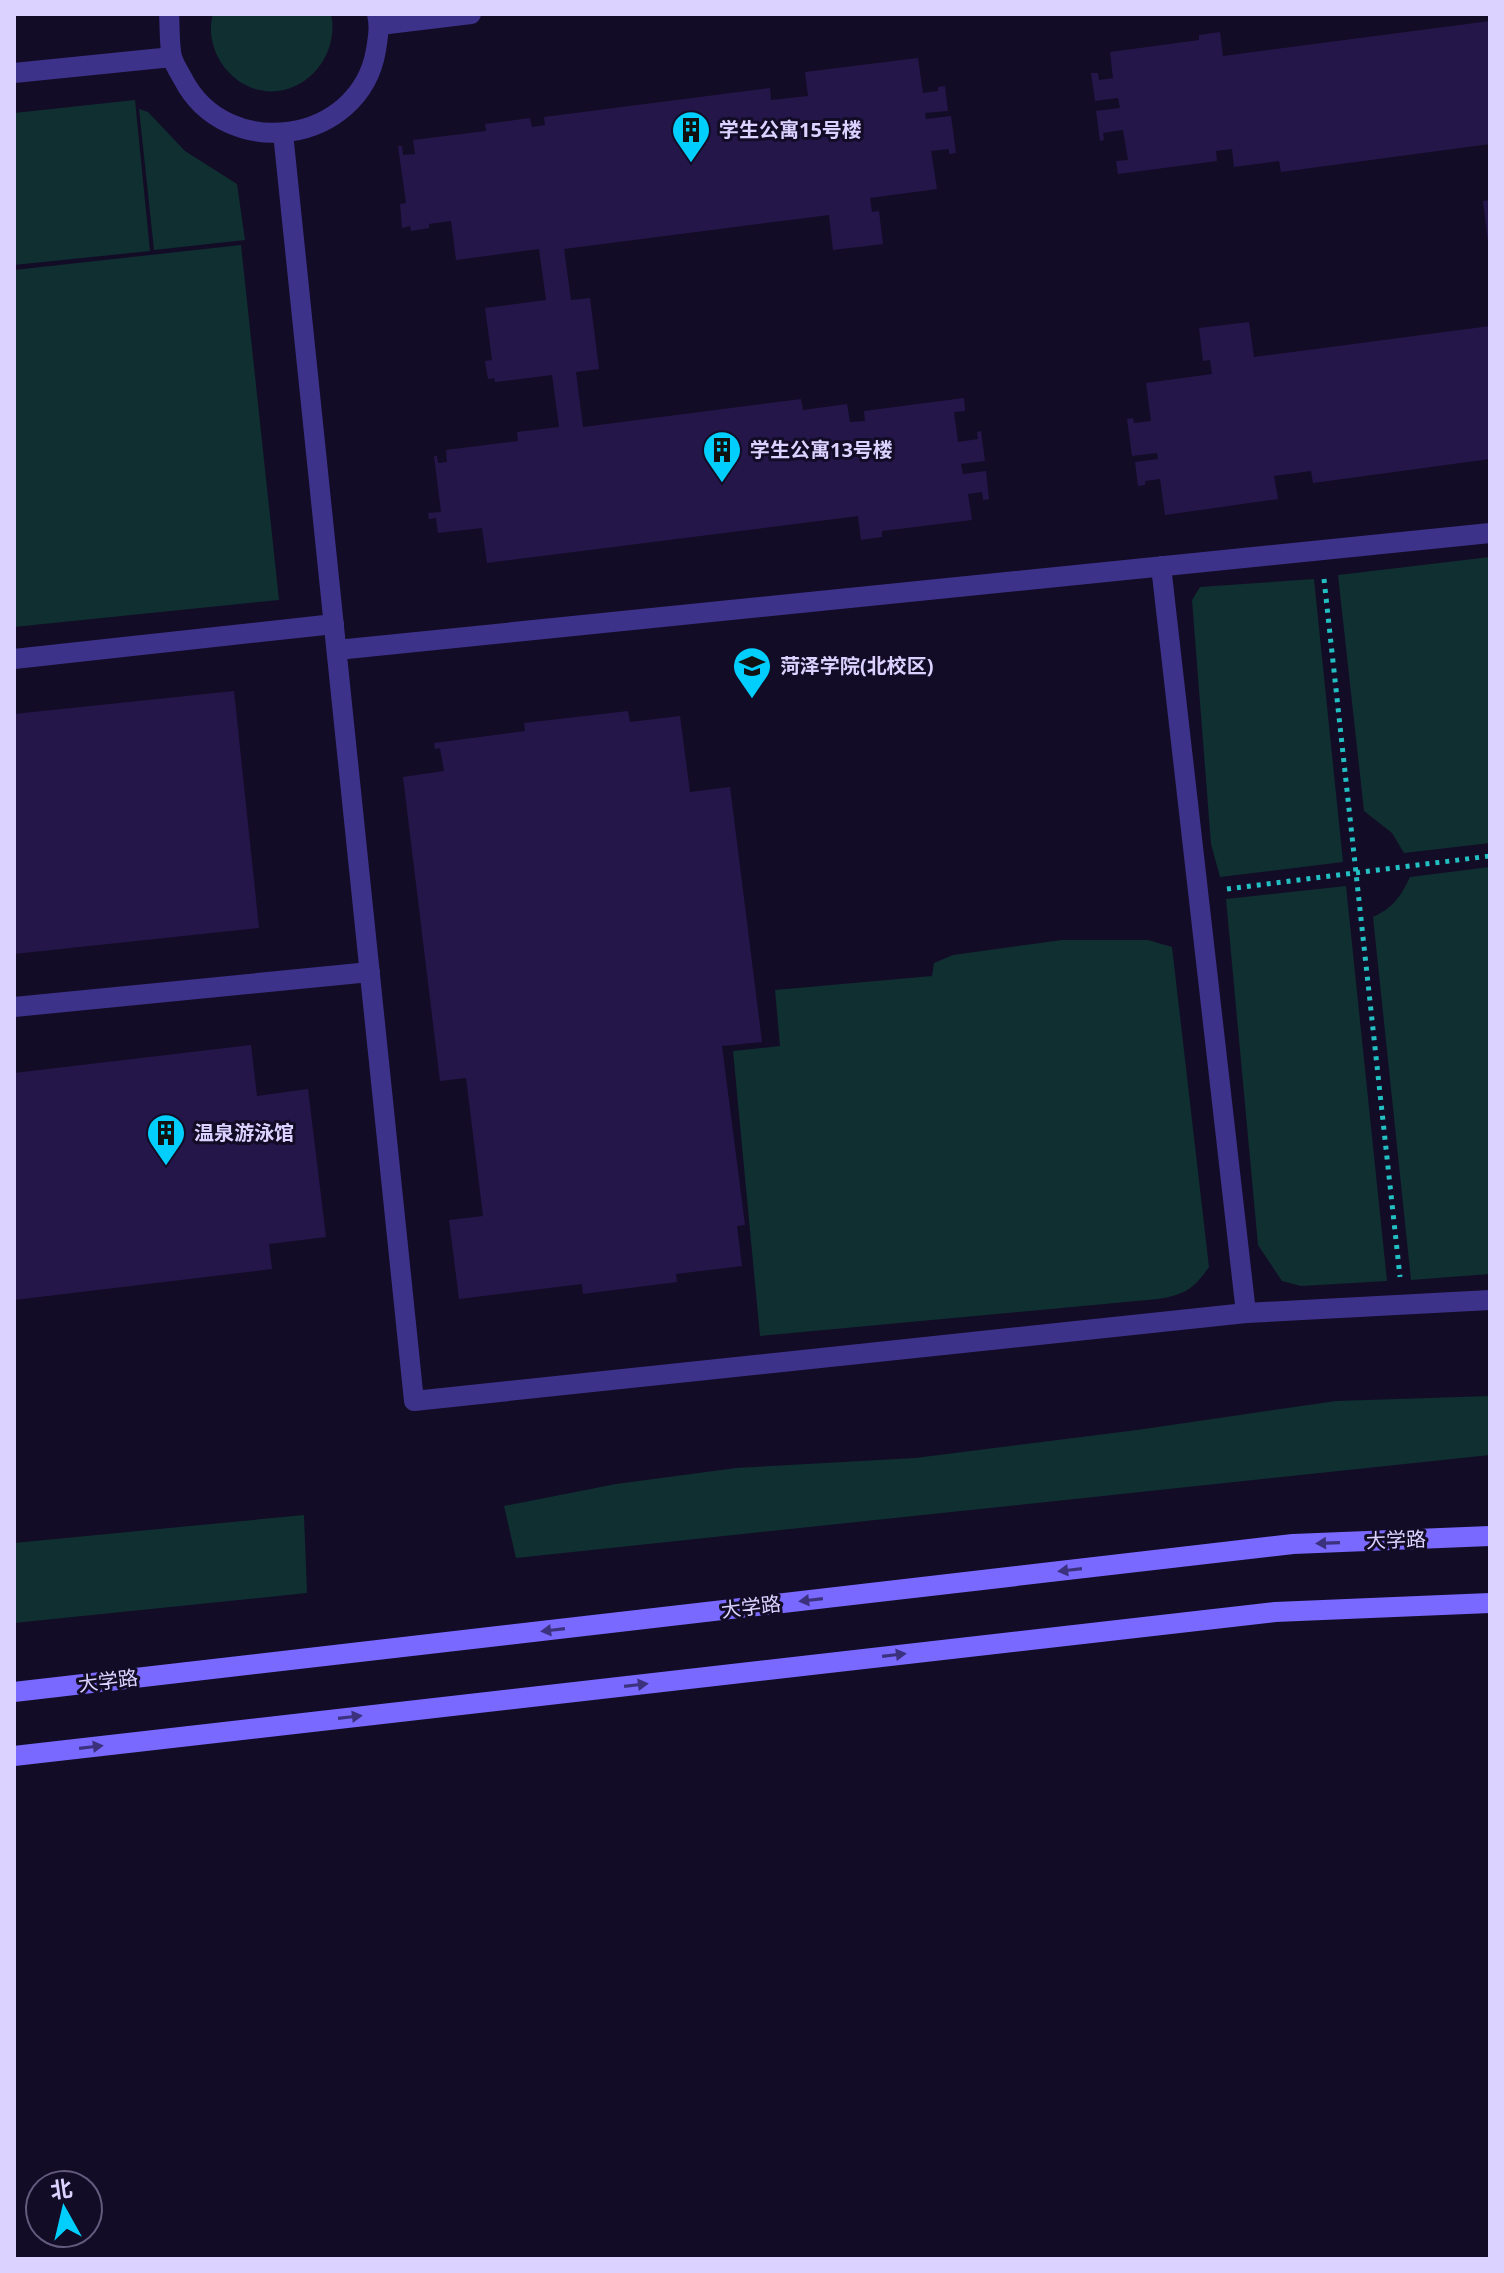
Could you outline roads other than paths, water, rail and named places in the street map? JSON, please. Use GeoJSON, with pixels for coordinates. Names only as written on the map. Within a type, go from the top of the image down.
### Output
{"type":"FeatureCollection","features":[{"type":"Feature","properties":{"kind":"main road","name":"大学路"},"geometry":{"type":"LineString","coordinates":[[14,1692],[1293,1544],[1490,1536]]}},
{"type":"Feature","properties":{"kind":"main road"},"geometry":{"type":"LineString","coordinates":[[14,1756],[1275,1612],[1490,1603]]}},
{"type":"Feature","properties":{"kind":"street"},"geometry":{"type":"LineString","coordinates":[[169,14],[172,57],[192,96],[226,123],[268,135],[311,128],[349,105],[373,68],[378,19],[471,14]]}},
{"type":"Feature","properties":{"kind":"street"},"geometry":{"type":"LineString","coordinates":[[14,73],[172,57]]}},
{"type":"Feature","properties":{"kind":"street"},"geometry":{"type":"LineString","coordinates":[[283,133],[414,1401],[1246,1313],[1490,1300]]}},
{"type":"Feature","properties":{"kind":"street"},"geometry":{"type":"LineString","coordinates":[[337,650],[1490,533]]}},
{"type":"Feature","properties":{"kind":"street"},"geometry":{"type":"LineString","coordinates":[[1161,566],[1246,1313]]}},
{"type":"Feature","properties":{"kind":"street"},"geometry":{"type":"LineString","coordinates":[[14,659],[334,624]]}},
{"type":"Feature","properties":{"kind":"street"},"geometry":{"type":"LineString","coordinates":[[14,1007],[370,972]]}},
{"type":"Feature","properties":{"kind":"place","name":"学生公寓15号楼"},"geometry":{"type":"Point","coordinates":[691,164]}},
{"type":"Feature","properties":{"kind":"place","name":"学生公寓13号楼"},"geometry":{"type":"Point","coordinates":[722,484]}},
{"type":"Feature","properties":{"kind":"place","name":"菏泽学院(北校区)"},"geometry":{"type":"Point","coordinates":[752,700]}},
{"type":"Feature","properties":{"kind":"place","name":"温泉游泳馆"},"geometry":{"type":"Point","coordinates":[166,1167]}}]}
